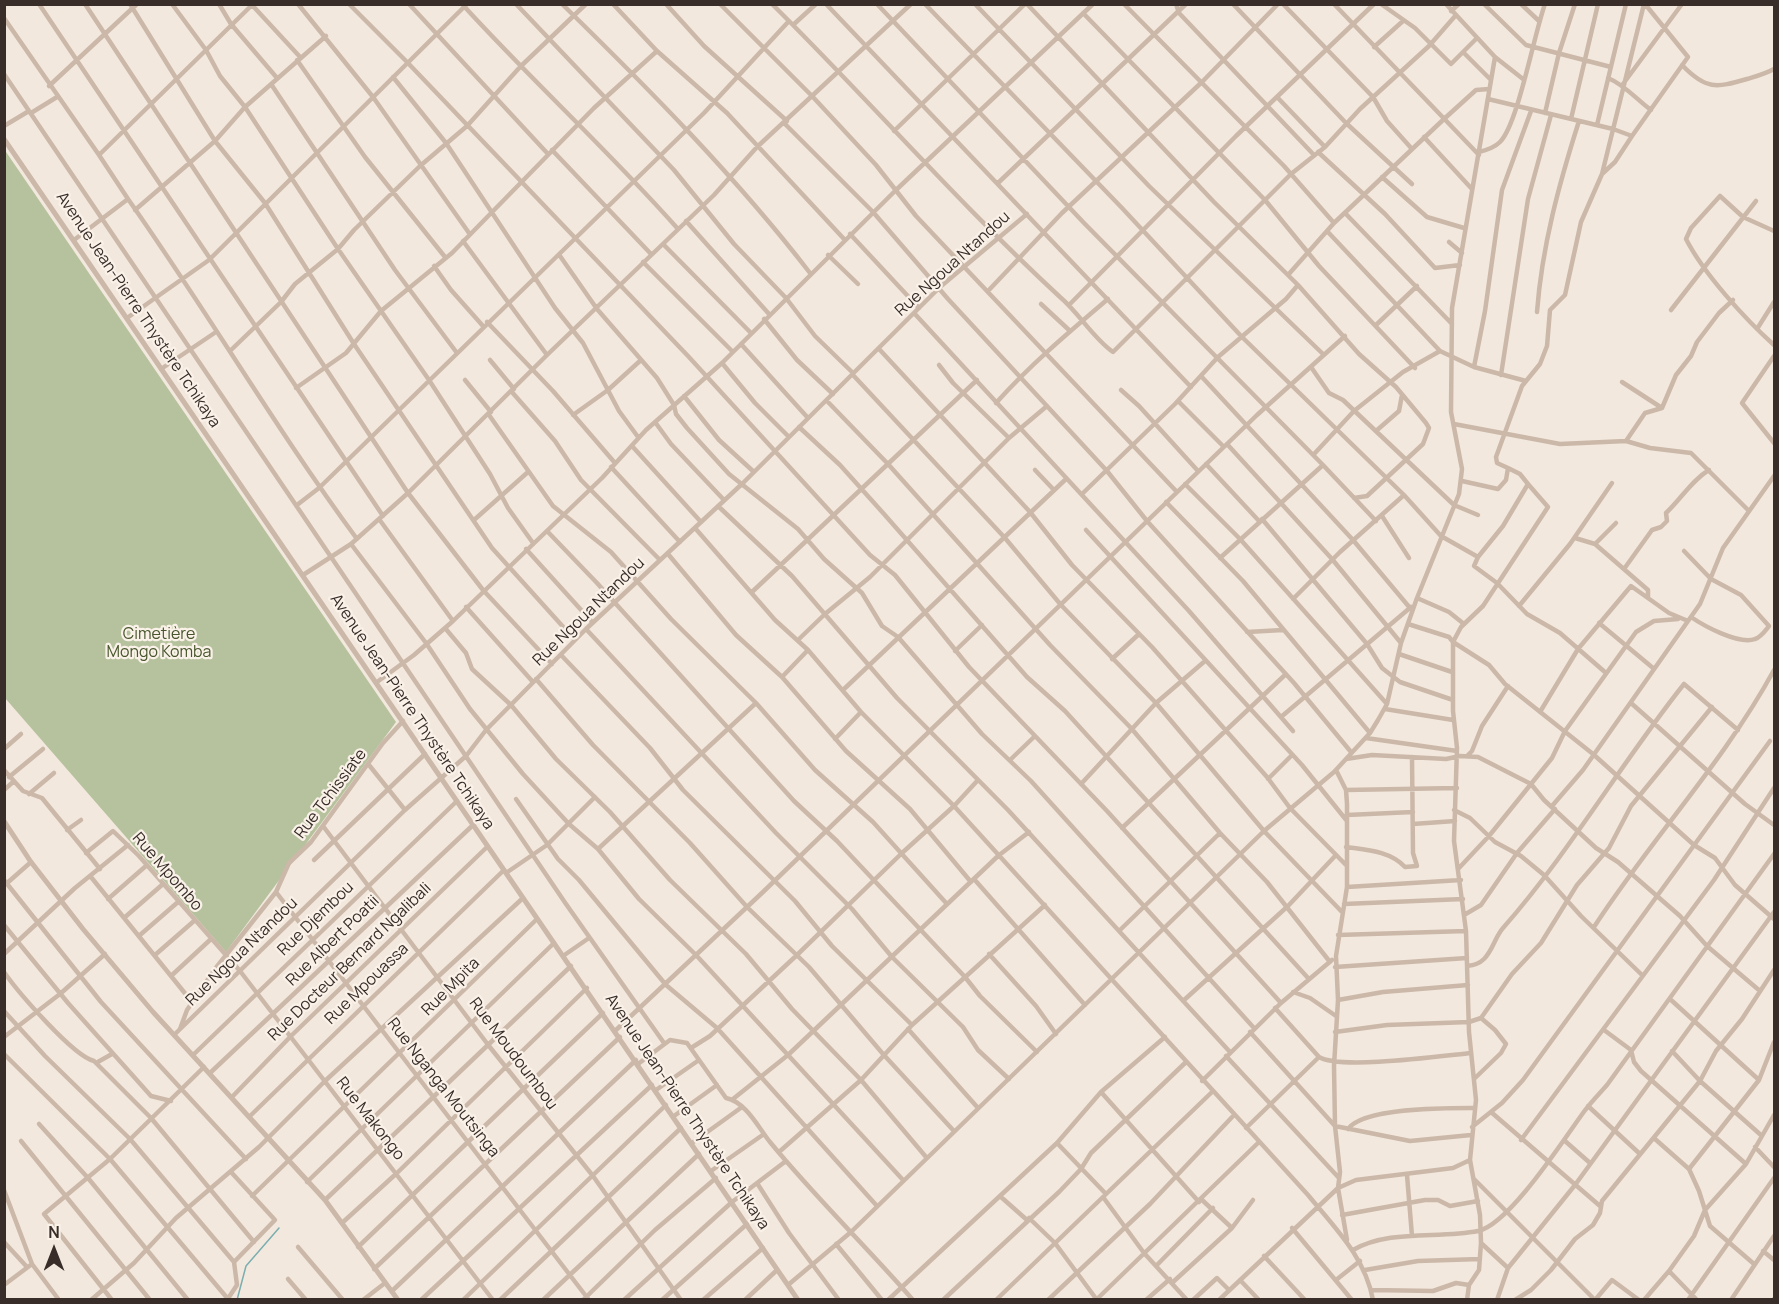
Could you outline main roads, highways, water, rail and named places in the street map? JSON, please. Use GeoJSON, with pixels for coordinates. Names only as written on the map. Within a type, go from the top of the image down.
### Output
{"type":"FeatureCollection","features":[{"type":"Feature","properties":{"kind":"waterway"},"geometry":{"type":"LineString","coordinates":[[237,1300],[246,1266],[279,1228]]}},
{"type":"Feature","properties":{"kind":"park label","name":"Cimetière Mongo Komba"},"geometry":{"type":"Point","coordinates":[159,644]}}]}
